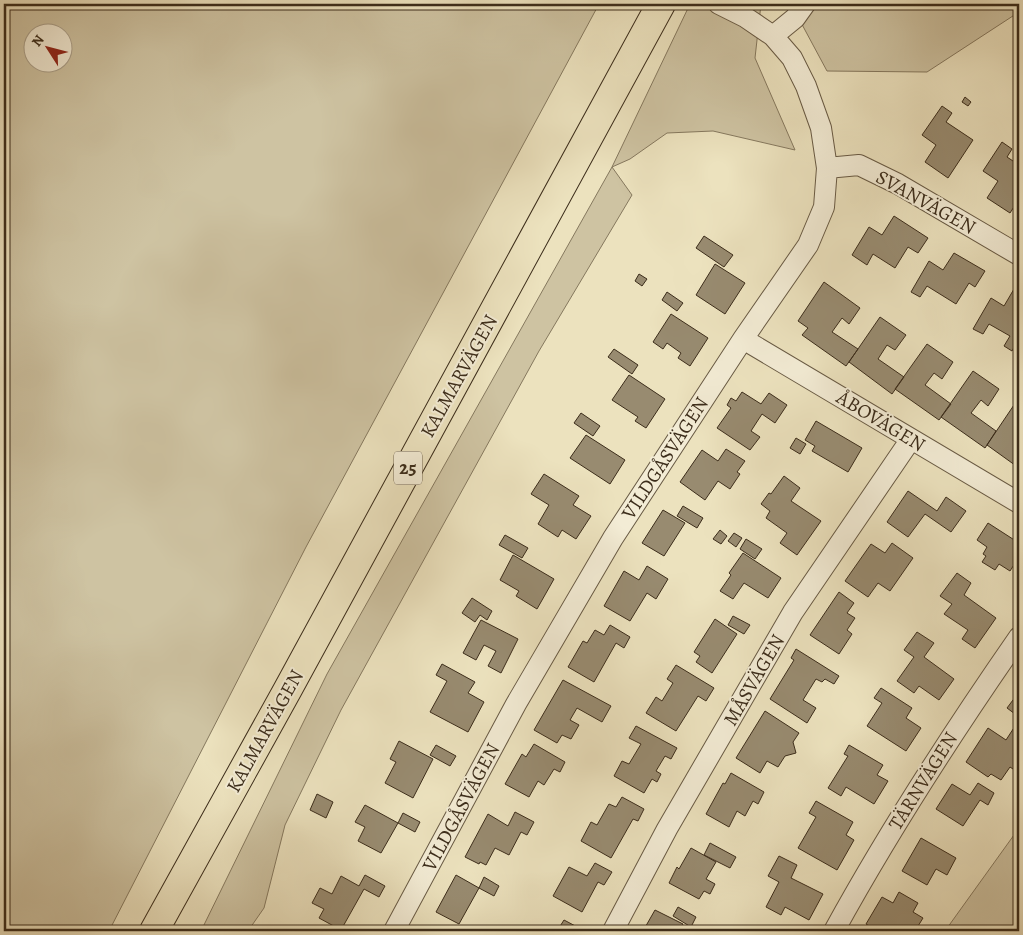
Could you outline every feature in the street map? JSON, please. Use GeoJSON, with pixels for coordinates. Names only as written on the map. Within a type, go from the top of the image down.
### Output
{"type":"FeatureCollection","features":[{"type":"Feature","properties":{"kind":"highway","name":"KALMARVÄGEN"},"geometry":{"type":"LineString","coordinates":[[154,931],[661,4]]}},
{"type":"Feature","properties":{"kind":"street","name":"VILDGÅSVÄGEN"},"geometry":{"type":"LineString","coordinates":[[394,931],[516,704],[608,546],[743,339],[808,245],[824,206],[827,168],[821,128],[806,86],[792,58],[773,36],[745,17],[719,4]]}},
{"type":"Feature","properties":{"kind":"street"},"geometry":{"type":"LineString","coordinates":[[773,36],[795,18],[805,4]]}},
{"type":"Feature","properties":{"kind":"street","name":"SVANVÄGEN"},"geometry":{"type":"LineString","coordinates":[[827,168],[859,165],[898,184],[1019,255]]}},
{"type":"Feature","properties":{"kind":"street","name":"ÅBOVÄGEN"},"geometry":{"type":"LineString","coordinates":[[743,339],[1019,503]]}},
{"type":"Feature","properties":{"kind":"street","name":"MÅSVÄGEN"},"geometry":{"type":"LineString","coordinates":[[613,931],[667,829],[793,612],[911,439]]}},
{"type":"Feature","properties":{"kind":"street","name":"TÄRNVÄGEN"},"geometry":{"type":"LineString","coordinates":[[834,931],[869,868],[960,721],[1019,637]]}},
{"type":"Feature","properties":{"kind":"shaded area"},"geometry":{"type":"Polygon","coordinates":[[[4,4],[599,4],[306,547],[109,931],[4,931],[4,4]]]}},
{"type":"Feature","properties":{"kind":"shaded area"},"geometry":{"type":"Polygon","coordinates":[[[690,4],[761,4],[755,58],[795,150],[713,131],[667,133],[630,159],[612,167],[690,4]]]}},
{"type":"Feature","properties":{"kind":"shaded area"},"geometry":{"type":"Polygon","coordinates":[[[791,4],[1019,4],[1019,12],[927,72],[827,71],[791,4]]]}},
{"type":"Feature","properties":{"kind":"shaded area"},"geometry":{"type":"Polygon","coordinates":[[[612,167],[632,195],[539,351],[341,710],[285,825],[264,908],[248,931],[201,931],[327,674],[612,167]]]}},
{"type":"Feature","properties":{"kind":"shaded area"},"geometry":{"type":"Polygon","coordinates":[[[1019,828],[1019,931],[946,931],[950,924],[1019,828]]]}},
{"type":"Feature","properties":{"kind":"building"},"geometry":{"type":"Polygon","coordinates":[[[965,97],[971,102],[968,106],[962,102],[965,97]]]}},
{"type":"Feature","properties":{"kind":"building"},"geometry":{"type":"Polygon","coordinates":[[[942,106],[952,113],[946,122],[973,140],[948,178],[925,162],[936,145],[922,135],[942,106]]]}},
{"type":"Feature","properties":{"kind":"building"},"geometry":{"type":"Polygon","coordinates":[[[1002,142],[1012,149],[1007,157],[1019,165],[1019,199],[1010,213],[987,198],[998,181],[983,171],[1002,142]]]}},
{"type":"Feature","properties":{"kind":"building"},"geometry":{"type":"Polygon","coordinates":[[[894,216],[928,238],[918,253],[908,247],[895,268],[873,254],[867,265],[852,255],[869,227],[882,235],[894,216]]]}},
{"type":"Feature","properties":{"kind":"building"},"geometry":{"type":"Polygon","coordinates":[[[704,236],[733,255],[724,267],[696,248],[704,236]]]}},
{"type":"Feature","properties":{"kind":"building"},"geometry":{"type":"Polygon","coordinates":[[[954,253],[985,271],[975,287],[969,283],[956,304],[927,286],[920,297],[911,292],[929,261],[943,270],[954,253]]]}},
{"type":"Feature","properties":{"kind":"building"},"geometry":{"type":"Polygon","coordinates":[[[715,264],[745,283],[725,314],[696,295],[715,264]]]}},
{"type":"Feature","properties":{"kind":"building"},"geometry":{"type":"Polygon","coordinates":[[[639,274],[647,279],[642,286],[635,281],[639,274]]]}},
{"type":"Feature","properties":{"kind":"building"},"geometry":{"type":"Polygon","coordinates":[[[824,282],[860,308],[849,324],[842,318],[832,332],[858,349],[846,366],[802,335],[808,328],[798,321],[824,282]]]}},
{"type":"Feature","properties":{"kind":"building"},"geometry":{"type":"Polygon","coordinates":[[[1014,289],[1019,291],[1019,338],[1012,351],[1004,346],[1010,336],[989,324],[983,334],[973,329],[991,298],[1004,306],[1014,289]]]}},
{"type":"Feature","properties":{"kind":"building"},"geometry":{"type":"Polygon","coordinates":[[[667,292],[683,303],[677,311],[662,300],[667,292]]]}},
{"type":"Feature","properties":{"kind":"building"},"geometry":{"type":"Polygon","coordinates":[[[671,314],[708,338],[690,366],[678,358],[681,353],[667,343],[663,349],[653,342],[671,314]]]}},
{"type":"Feature","properties":{"kind":"building"},"geometry":{"type":"Polygon","coordinates":[[[880,317],[906,335],[895,350],[887,345],[878,359],[904,377],[892,394],[849,362],[880,317]]]}},
{"type":"Feature","properties":{"kind":"building"},"geometry":{"type":"Polygon","coordinates":[[[927,344],[953,362],[942,379],[934,373],[925,385],[951,404],[939,420],[895,389],[927,344]]]}},
{"type":"Feature","properties":{"kind":"building"},"geometry":{"type":"Polygon","coordinates":[[[614,349],[638,365],[632,374],[608,357],[614,349]]]}},
{"type":"Feature","properties":{"kind":"building"},"geometry":{"type":"Polygon","coordinates":[[[973,371],[999,389],[988,406],[981,400],[971,413],[996,431],[985,448],[941,417],[973,371]]]}},
{"type":"Feature","properties":{"kind":"building"},"geometry":{"type":"Polygon","coordinates":[[[629,375],[665,399],[646,428],[635,421],[638,417],[612,400],[629,375]]]}},
{"type":"Feature","properties":{"kind":"building"},"geometry":{"type":"Polygon","coordinates":[[[742,392],[761,404],[769,393],[787,405],[775,423],[762,414],[751,431],[760,437],[750,450],[717,428],[731,408],[727,405],[731,398],[736,401],[742,392]]]}},
{"type":"Feature","properties":{"kind":"building"},"geometry":{"type":"Polygon","coordinates":[[[1018,399],[1019,438],[1016,442],[1019,444],[1019,468],[987,445],[1018,399]]]}},
{"type":"Feature","properties":{"kind":"building"},"geometry":{"type":"Polygon","coordinates":[[[581,413],[600,426],[593,436],[574,423],[581,413]]]}},
{"type":"Feature","properties":{"kind":"building"},"geometry":{"type":"Polygon","coordinates":[[[816,421],[862,448],[848,472],[812,451],[815,446],[805,440],[816,421]]]}},
{"type":"Feature","properties":{"kind":"building"},"geometry":{"type":"Polygon","coordinates":[[[586,435],[625,460],[610,484],[570,458],[586,435]]]}},
{"type":"Feature","properties":{"kind":"building"},"geometry":{"type":"Polygon","coordinates":[[[796,438],[806,444],[800,454],[790,448],[796,438]]]}},
{"type":"Feature","properties":{"kind":"building"},"geometry":{"type":"Polygon","coordinates":[[[726,449],[745,461],[737,472],[740,474],[730,489],[718,481],[705,500],[680,482],[702,450],[718,461],[726,449]]]}},
{"type":"Feature","properties":{"kind":"building"},"geometry":{"type":"Polygon","coordinates":[[[544,474],[579,496],[573,505],[591,516],[576,539],[562,530],[558,537],[538,524],[549,505],[531,494],[544,474]]]}},
{"type":"Feature","properties":{"kind":"building"},"geometry":{"type":"Polygon","coordinates":[[[784,476],[800,488],[791,501],[821,521],[797,555],[780,543],[787,533],[766,518],[770,511],[761,504],[784,476]]]}},
{"type":"Feature","properties":{"kind":"building"},"geometry":{"type":"Polygon","coordinates":[[[908,491],[937,511],[946,497],[966,511],[951,532],[925,514],[908,537],[887,522],[908,491]]]}},
{"type":"Feature","properties":{"kind":"building"},"geometry":{"type":"Polygon","coordinates":[[[683,506],[703,518],[697,528],[677,516],[683,506]]]}},
{"type":"Feature","properties":{"kind":"building"},"geometry":{"type":"Polygon","coordinates":[[[663,510],[685,523],[664,556],[642,543],[663,510]]]}},
{"type":"Feature","properties":{"kind":"building"},"geometry":{"type":"Polygon","coordinates":[[[988,523],[1019,543],[1019,557],[1010,571],[999,564],[995,570],[982,562],[986,556],[983,554],[987,547],[977,540],[988,523]]]}},
{"type":"Feature","properties":{"kind":"building"},"geometry":{"type":"Polygon","coordinates":[[[720,530],[727,536],[721,544],[713,539],[720,530]]]}},
{"type":"Feature","properties":{"kind":"building"},"geometry":{"type":"Polygon","coordinates":[[[734,533],[742,538],[736,547],[728,541],[734,533]]]}},
{"type":"Feature","properties":{"kind":"building"},"geometry":{"type":"Polygon","coordinates":[[[505,535],[528,548],[522,558],[499,545],[505,535]]]}},
{"type":"Feature","properties":{"kind":"building"},"geometry":{"type":"Polygon","coordinates":[[[746,539],[762,549],[755,559],[740,549],[746,539]]]}},
{"type":"Feature","properties":{"kind":"building"},"geometry":{"type":"Polygon","coordinates":[[[892,543],[913,558],[890,591],[878,583],[868,597],[845,581],[871,544],[885,553],[892,543]]]}},
{"type":"Feature","properties":{"kind":"building"},"geometry":{"type":"Polygon","coordinates":[[[743,553],[781,578],[768,598],[744,583],[733,599],[720,591],[731,575],[729,573],[743,553]]]}},
{"type":"Feature","properties":{"kind":"building"},"geometry":{"type":"Polygon","coordinates":[[[513,555],[554,579],[537,609],[516,596],[519,591],[500,580],[513,555]]]}},
{"type":"Feature","properties":{"kind":"building"},"geometry":{"type":"Polygon","coordinates":[[[647,566],[668,579],[656,599],[647,593],[630,621],[604,606],[624,571],[639,580],[647,566]]]}},
{"type":"Feature","properties":{"kind":"building"},"geometry":{"type":"Polygon","coordinates":[[[957,573],[971,583],[964,595],[996,618],[975,648],[962,639],[968,630],[944,614],[952,604],[940,596],[957,573]]]}},
{"type":"Feature","properties":{"kind":"building"},"geometry":{"type":"Polygon","coordinates":[[[839,592],[854,603],[847,613],[855,618],[847,630],[852,634],[839,654],[810,635],[839,592]]]}},
{"type":"Feature","properties":{"kind":"building"},"geometry":{"type":"Polygon","coordinates":[[[472,598],[492,611],[487,620],[480,615],[475,622],[462,613],[472,598]]]}},
{"type":"Feature","properties":{"kind":"building"},"geometry":{"type":"Polygon","coordinates":[[[733,616],[750,625],[744,634],[728,625],[733,616]]]}},
{"type":"Feature","properties":{"kind":"building"},"geometry":{"type":"Polygon","coordinates":[[[715,619],[737,634],[712,673],[696,662],[700,656],[694,652],[715,619]]]}},
{"type":"Feature","properties":{"kind":"building"},"geometry":{"type":"Polygon","coordinates":[[[481,620],[518,639],[501,673],[488,666],[496,651],[484,645],[476,660],[463,653],[481,620]]]}},
{"type":"Feature","properties":{"kind":"building"},"geometry":{"type":"Polygon","coordinates":[[[610,625],[630,637],[624,648],[616,643],[594,682],[568,667],[583,641],[587,643],[595,630],[604,635],[610,625]]]}},
{"type":"Feature","properties":{"kind":"building"},"geometry":{"type":"Polygon","coordinates":[[[917,632],[934,643],[924,657],[954,679],[939,700],[919,686],[914,693],[897,681],[914,657],[904,650],[917,632]]]}},
{"type":"Feature","properties":{"kind":"building"},"geometry":{"type":"Polygon","coordinates":[[[796,649],[839,676],[834,684],[825,679],[822,682],[816,679],[803,700],[816,708],[807,723],[770,699],[794,660],[791,658],[796,649]]]}},
{"type":"Feature","properties":{"kind":"building"},"geometry":{"type":"Polygon","coordinates":[[[442,664],[475,682],[468,693],[484,702],[468,732],[430,712],[447,681],[436,675],[442,664]]]}},
{"type":"Feature","properties":{"kind":"building"},"geometry":{"type":"Polygon","coordinates":[[[676,665],[714,688],[706,701],[698,696],[676,731],[646,713],[656,697],[662,701],[673,683],[667,679],[676,665]]]}},
{"type":"Feature","properties":{"kind":"building"},"geometry":{"type":"Polygon","coordinates":[[[563,680],[611,706],[602,722],[577,708],[570,720],[579,725],[571,739],[562,735],[557,743],[534,730],[563,680]]]}},
{"type":"Feature","properties":{"kind":"building"},"geometry":{"type":"Polygon","coordinates":[[[881,688],[912,708],[906,718],[921,728],[906,751],[867,726],[882,703],[874,698],[881,688]]]}},
{"type":"Feature","properties":{"kind":"building"},"geometry":{"type":"Polygon","coordinates":[[[1019,692],[1019,717],[1007,708],[1019,692]]]}},
{"type":"Feature","properties":{"kind":"building"},"geometry":{"type":"Polygon","coordinates":[[[765,711],[799,733],[793,742],[796,753],[785,756],[778,767],[767,761],[760,773],[736,758],[765,711]]]}},
{"type":"Feature","properties":{"kind":"building"},"geometry":{"type":"Polygon","coordinates":[[[1019,720],[1019,766],[1016,771],[1010,767],[1001,780],[991,774],[988,777],[966,762],[988,728],[1006,740],[1019,720]]]}},
{"type":"Feature","properties":{"kind":"building"},"geometry":{"type":"Polygon","coordinates":[[[636,726],[677,748],[671,759],[665,756],[656,771],[661,774],[657,782],[652,779],[644,793],[614,776],[622,761],[629,764],[641,744],[629,738],[636,726]]]}},
{"type":"Feature","properties":{"kind":"building"},"geometry":{"type":"Polygon","coordinates":[[[399,741],[433,759],[413,798],[385,783],[396,762],[390,759],[399,741]]]}},
{"type":"Feature","properties":{"kind":"building"},"geometry":{"type":"Polygon","coordinates":[[[534,744],[565,762],[560,772],[554,769],[544,785],[538,781],[529,797],[505,784],[522,754],[526,757],[534,744]]]}},
{"type":"Feature","properties":{"kind":"building"},"geometry":{"type":"Polygon","coordinates":[[[436,745],[456,756],[450,766],[430,755],[436,745]]]}},
{"type":"Feature","properties":{"kind":"building"},"geometry":{"type":"Polygon","coordinates":[[[849,745],[883,765],[877,775],[888,781],[874,804],[846,787],[841,796],[828,788],[848,756],[844,754],[849,745]]]}},
{"type":"Feature","properties":{"kind":"building"},"geometry":{"type":"Polygon","coordinates":[[[731,773],[764,792],[758,804],[753,801],[745,816],[737,811],[729,827],[706,814],[723,783],[725,784],[731,773]]]}},
{"type":"Feature","properties":{"kind":"building"},"geometry":{"type":"Polygon","coordinates":[[[978,783],[994,793],[988,805],[980,800],[963,826],[936,809],[952,784],[970,795],[978,783]]]}},
{"type":"Feature","properties":{"kind":"building"},"geometry":{"type":"Polygon","coordinates":[[[317,794],[333,802],[326,818],[310,810],[317,794]]]}},
{"type":"Feature","properties":{"kind":"building"},"geometry":{"type":"Polygon","coordinates":[[[622,797],[644,809],[638,821],[633,819],[611,858],[581,841],[591,822],[597,825],[609,804],[616,807],[622,797]]]}},
{"type":"Feature","properties":{"kind":"building"},"geometry":{"type":"Polygon","coordinates":[[[816,801],[853,822],[846,835],[854,840],[837,870],[798,848],[816,817],[809,813],[816,801]]]}},
{"type":"Feature","properties":{"kind":"building"},"geometry":{"type":"Polygon","coordinates":[[[365,805],[398,823],[381,853],[358,841],[365,827],[355,822],[365,805]]]}},
{"type":"Feature","properties":{"kind":"building"},"geometry":{"type":"Polygon","coordinates":[[[515,812],[534,822],[527,835],[521,832],[509,855],[495,848],[486,865],[480,862],[479,864],[465,857],[488,814],[508,826],[515,812]]]}},
{"type":"Feature","properties":{"kind":"building"},"geometry":{"type":"Polygon","coordinates":[[[403,813],[420,822],[415,832],[398,823],[403,813]]]}},
{"type":"Feature","properties":{"kind":"building"},"geometry":{"type":"Polygon","coordinates":[[[921,838],[956,858],[947,875],[936,869],[927,885],[902,871],[921,838]]]}},
{"type":"Feature","properties":{"kind":"building"},"geometry":{"type":"Polygon","coordinates":[[[710,843],[736,857],[730,868],[704,855],[710,843]]]}},
{"type":"Feature","properties":{"kind":"building"},"geometry":{"type":"Polygon","coordinates":[[[691,848],[716,862],[706,879],[715,884],[710,894],[704,891],[699,899],[669,883],[677,867],[679,869],[691,848]]]}},
{"type":"Feature","properties":{"kind":"building"},"geometry":{"type":"Polygon","coordinates":[[[779,856],[797,865],[791,878],[823,894],[809,920],[785,907],[781,915],[766,907],[779,882],[768,876],[779,856]]]}},
{"type":"Feature","properties":{"kind":"building"},"geometry":{"type":"Polygon","coordinates":[[[595,863],[612,872],[604,885],[598,882],[582,912],[553,896],[569,867],[587,876],[595,863]]]}},
{"type":"Feature","properties":{"kind":"building"},"geometry":{"type":"Polygon","coordinates":[[[365,875],[385,886],[379,897],[364,889],[341,930],[319,918],[324,909],[312,903],[320,888],[332,894],[341,876],[359,886],[365,875]]]}},
{"type":"Feature","properties":{"kind":"building"},"geometry":{"type":"Polygon","coordinates":[[[456,875],[479,888],[459,924],[436,912],[456,875]]]}},
{"type":"Feature","properties":{"kind":"building"},"geometry":{"type":"Polygon","coordinates":[[[484,877],[499,886],[494,896],[479,888],[484,877]]]}},
{"type":"Feature","properties":{"kind":"building"},"geometry":{"type":"Polygon","coordinates":[[[899,892],[918,903],[913,912],[923,918],[915,931],[904,928],[903,931],[878,931],[866,924],[882,897],[893,903],[899,892]]]}},
{"type":"Feature","properties":{"kind":"building"},"geometry":{"type":"Polygon","coordinates":[[[678,907],[696,917],[691,927],[673,916],[678,907]]]}},
{"type":"Feature","properties":{"kind":"building"},"geometry":{"type":"Polygon","coordinates":[[[655,910],[683,924],[679,931],[643,931],[655,910]]]}},
{"type":"Feature","properties":{"kind":"building"},"geometry":{"type":"Polygon","coordinates":[[[564,920],[581,929],[580,931],[557,931],[564,920]]]}}]}
